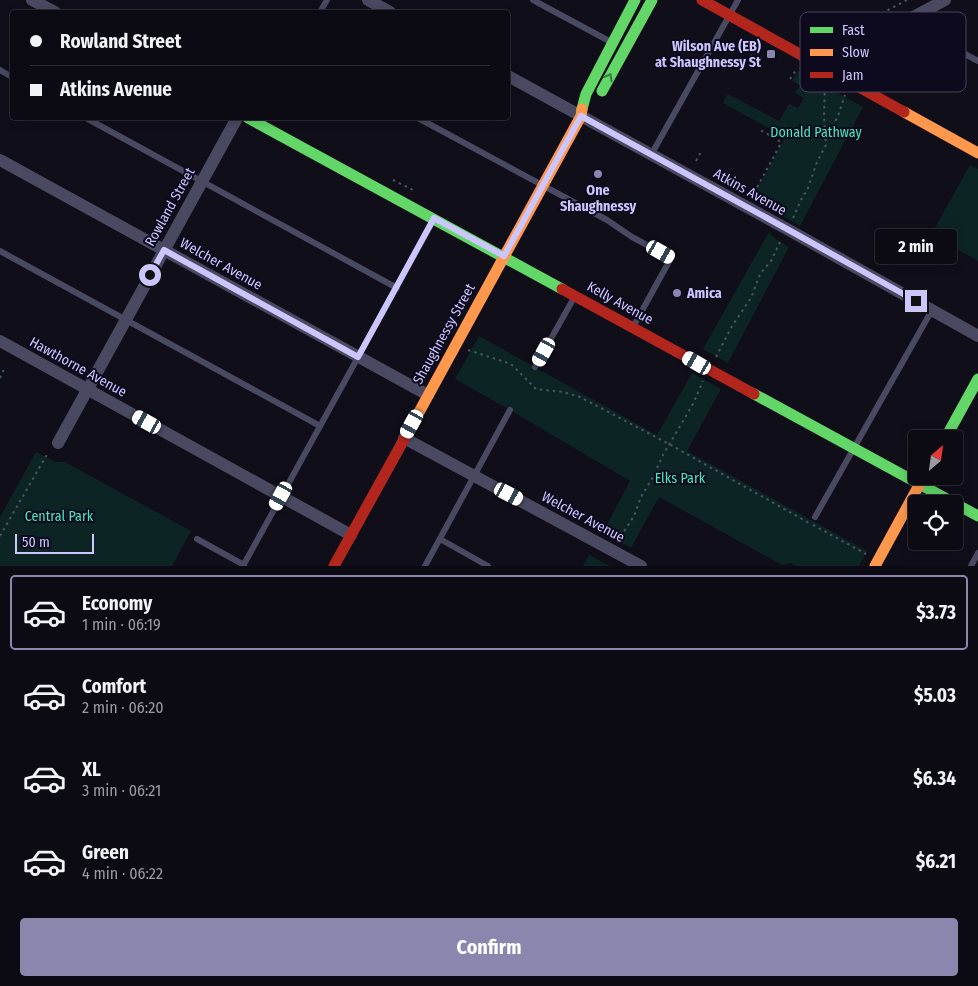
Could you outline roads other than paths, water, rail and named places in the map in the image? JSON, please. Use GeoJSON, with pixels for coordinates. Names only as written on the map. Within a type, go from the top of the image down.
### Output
{"type":"FeatureCollection","features":[{"type":"Feature","properties":{"kind":"street"},"geometry":{"type":"LineString","coordinates":[[32,0],[51,10]]}},
{"type":"Feature","properties":{"kind":"street"},"geometry":{"type":"LineString","coordinates":[[368,0],[386,10]]}},
{"type":"Feature","properties":{"kind":"street","name":"Shaughnessy Street"},"geometry":{"type":"LineString","coordinates":[[581,116],[586,94],[635,0]]}},
{"type":"Feature","properties":{"kind":"street","name":"Shaughnessy Street"},"geometry":{"type":"LineString","coordinates":[[334,566],[581,116],[597,100],[652,0]]}},
{"type":"Feature","properties":{"kind":"street"},"geometry":{"type":"LineString","coordinates":[[702,0],[800,54]]}},
{"type":"Feature","properties":{"kind":"street"},"geometry":{"type":"LineString","coordinates":[[923,12],[945,0]]}},
{"type":"Feature","properties":{"kind":"street","name":"Atkins Avenue"},"geometry":{"type":"LineString","coordinates":[[510,77],[978,336]]}},
{"type":"Feature","properties":{"kind":"street"},"geometry":{"type":"LineString","coordinates":[[869,92],[978,152]]}},
{"type":"Feature","properties":{"kind":"street","name":"Rowland Street"},"geometry":{"type":"LineString","coordinates":[[58,443],[236,120]]}},
{"type":"Feature","properties":{"kind":"street","name":"Kelly Avenue"},"geometry":{"type":"LineString","coordinates":[[256,120],[854,448],[908,473]]}},
{"type":"Feature","properties":{"kind":"street","name":"Welcher Avenue"},"geometry":{"type":"LineString","coordinates":[[0,160],[428,395]]}},
{"type":"Feature","properties":{"kind":"street","name":"Hawthorne Avenue"},"geometry":{"type":"LineString","coordinates":[[0,341],[351,535]]}},
{"type":"Feature","properties":{"kind":"street"},"geometry":{"type":"LineString","coordinates":[[950,430],[978,379]]}},
{"type":"Feature","properties":{"kind":"street","name":"Welcher Avenue"},"geometry":{"type":"LineString","coordinates":[[404,438],[642,566]]}},
{"type":"Feature","properties":{"kind":"street"},"geometry":{"type":"LineString","coordinates":[[875,566],[919,485]]}},
{"type":"Feature","properties":{"kind":"street","name":"Kelly Avenue"},"geometry":{"type":"LineString","coordinates":[[930,485],[978,516]]}},
{"type":"Feature","properties":{"kind":"lane"},"geometry":{"type":"LineString","coordinates":[[534,0],[613,43]]}},
{"type":"Feature","properties":{"kind":"lane"},"geometry":{"type":"LineString","coordinates":[[651,155],[738,0]]}},
{"type":"Feature","properties":{"kind":"lane"},"geometry":{"type":"LineString","coordinates":[[966,55],[978,61]]}},
{"type":"Feature","properties":{"kind":"lane"},"geometry":{"type":"LineString","coordinates":[[90,120],[396,288]]}},
{"type":"Feature","properties":{"kind":"lane"},"geometry":{"type":"LineString","coordinates":[[422,120],[543,184],[671,258],[633,327]]}},
{"type":"Feature","properties":{"kind":"lane"},"geometry":{"type":"LineString","coordinates":[[197,539],[243,565],[434,218]]}},
{"type":"Feature","properties":{"kind":"lane"},"geometry":{"type":"LineString","coordinates":[[0,251],[320,426]]}},
{"type":"Feature","properties":{"kind":"lane"},"geometry":{"type":"LineString","coordinates":[[535,367],[575,295]]}},
{"type":"Feature","properties":{"kind":"lane"},"geometry":{"type":"LineString","coordinates":[[815,517],[932,310]]}},
{"type":"Feature","properties":{"kind":"lane"},"geometry":{"type":"LineString","coordinates":[[425,566],[510,410]]}},
{"type":"Feature","properties":{"kind":"lane"},"geometry":{"type":"LineString","coordinates":[[440,539],[488,566]]}},
{"type":"Feature","properties":{"kind":"lane"},"geometry":{"type":"LineString","coordinates":[[971,566],[978,553]]}},
{"type":"Feature","properties":{"kind":"place","name":"Wilson Ave (EB) at Shaughnessy St"},"geometry":{"type":"Point","coordinates":[771,54]}},
{"type":"Feature","properties":{"kind":"place","name":"One Shaughnessy"},"geometry":{"type":"Point","coordinates":[598,174]}},
{"type":"Feature","properties":{"kind":"place","name":"Amica"},"geometry":{"type":"Point","coordinates":[677,293]}},
{"type":"Feature","properties":{"kind":"park label","name":"Donald Pathway"},"geometry":{"type":"Point","coordinates":[816,132]}},
{"type":"Feature","properties":{"kind":"park label","name":"Elks Park"},"geometry":{"type":"Point","coordinates":[680,478]}},
{"type":"Feature","properties":{"kind":"park label","name":"Central Park"},"geometry":{"type":"Point","coordinates":[59,516]}}]}
